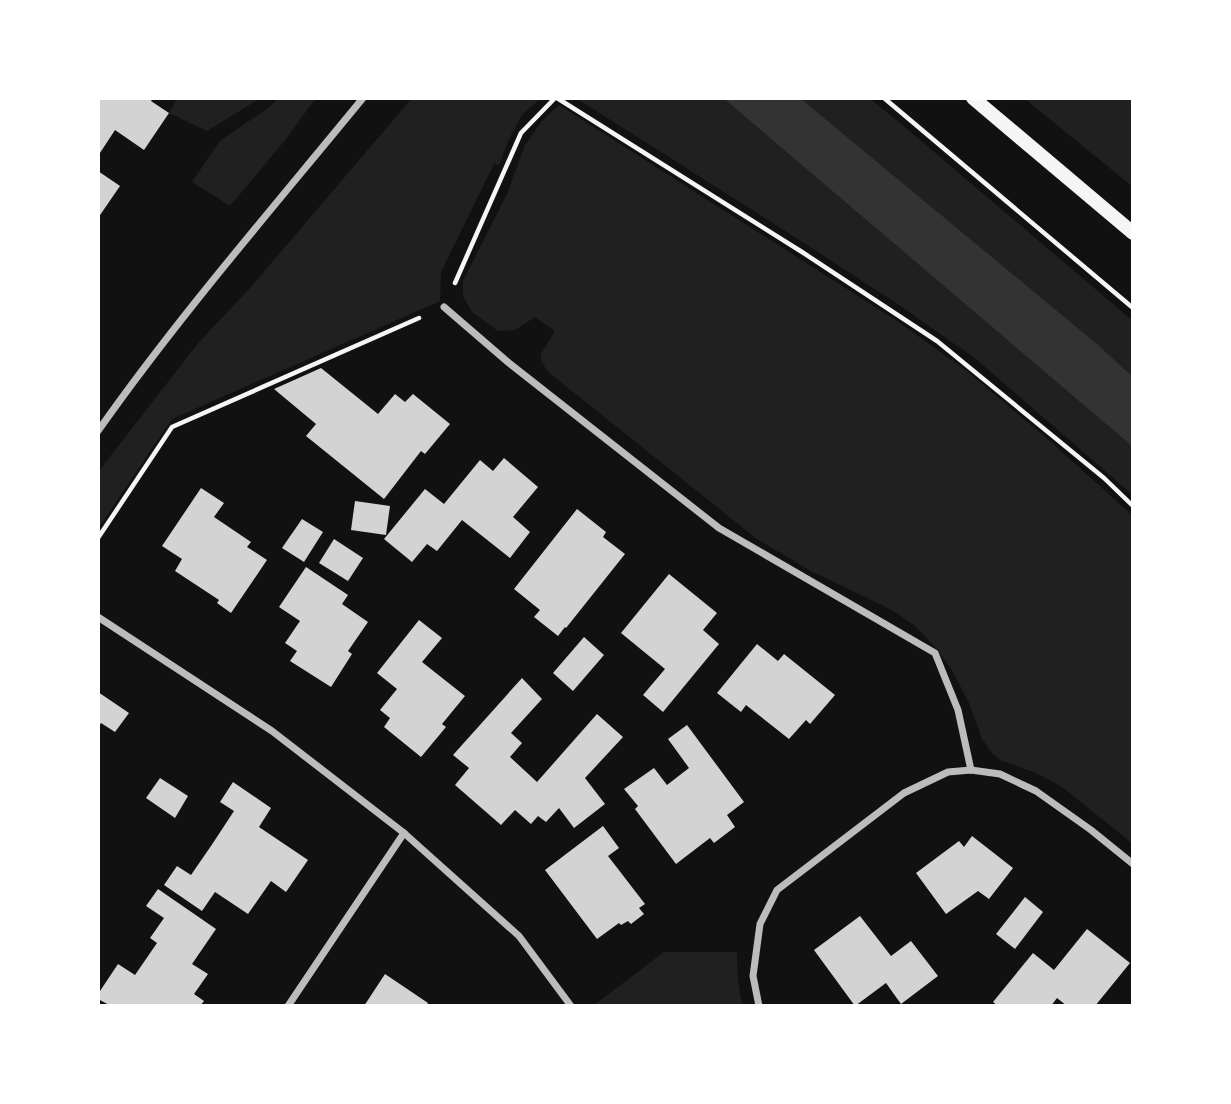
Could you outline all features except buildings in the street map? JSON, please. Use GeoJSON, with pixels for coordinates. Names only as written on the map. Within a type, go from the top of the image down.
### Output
{"type":"FeatureCollection","features":[{"type":"Feature","properties":{"kind":"main road"},"geometry":{"type":"LineString","coordinates":[[972,98],[1133,233]]}},
{"type":"Feature","properties":{"kind":"street"},"geometry":{"type":"LineString","coordinates":[[98,432],[153,356],[363,98]]}},
{"type":"Feature","properties":{"kind":"street"},"geometry":{"type":"LineString","coordinates":[[444,307],[509,363],[719,528],[935,653],[958,710],[971,770]]}},
{"type":"Feature","properties":{"kind":"street"},"geometry":{"type":"LineString","coordinates":[[98,617],[272,731],[404,833],[519,936],[571,1006]]}},
{"type":"Feature","properties":{"kind":"street"},"geometry":{"type":"LineString","coordinates":[[759,1006],[753,976],[760,924],[777,890],[904,793],[948,772],[971,770],[999,774],[1035,791],[1133,863]]}},
{"type":"Feature","properties":{"kind":"street"},"geometry":{"type":"LineString","coordinates":[[288,1006],[404,833]]}},
{"type":"Feature","properties":{"kind":"path"},"geometry":{"type":"LineString","coordinates":[[98,538],[172,427],[444,307],[521,133],[556,98],[802,251],[937,341],[1104,478],[1133,506]]}},
{"type":"Feature","properties":{"kind":"path"},"geometry":{"type":"LineString","coordinates":[[884,98],[1133,308]]}},
{"type":"Feature","properties":{"kind":"shaded area"},"geometry":{"type":"Polygon","coordinates":[[[177,98],[261,98],[207,131],[169,113],[177,98]]]}},
{"type":"Feature","properties":{"kind":"shaded area"},"geometry":{"type":"Polygon","coordinates":[[[279,98],[316,98],[230,206],[192,182],[220,141],[279,98]]]}},
{"type":"Feature","properties":{"kind":"shaded area"},"geometry":{"type":"Polygon","coordinates":[[[412,98],[541,98],[522,115],[499,165],[494,164],[441,272],[440,301],[172,419],[98,529],[98,472],[199,342],[251,287],[412,98]]]}},
{"type":"Feature","properties":{"kind":"shaded area"},"geometry":{"type":"Polygon","coordinates":[[[576,98],[723,98],[1133,447],[1133,495],[977,360],[798,239],[576,98]]]}},
{"type":"Feature","properties":{"kind":"shaded area"},"geometry":{"type":"Polygon","coordinates":[[[723,98],[800,98],[1098,345],[1133,377],[1133,447],[723,98]]]}},
{"type":"Feature","properties":{"kind":"shaded area"},"geometry":{"type":"Polygon","coordinates":[[[800,98],[869,98],[900,123],[1133,321],[1133,377],[1097,345],[800,98]]]}},
{"type":"Feature","properties":{"kind":"shaded area"},"geometry":{"type":"Polygon","coordinates":[[[1024,98],[1133,98],[1133,187],[1024,98]]]}},
{"type":"Feature","properties":{"kind":"shaded area"},"geometry":{"type":"Polygon","coordinates":[[[559,105],[897,321],[967,371],[1133,516],[1133,844],[1062,787],[1036,773],[1000,760],[993,754],[982,739],[969,703],[952,670],[914,625],[890,609],[809,570],[757,539],[547,371],[541,354],[555,331],[535,317],[515,330],[498,331],[472,312],[463,296],[463,281],[507,194],[525,145],[542,121],[559,105]]]}},
{"type":"Feature","properties":{"kind":"shaded area"},"geometry":{"type":"Polygon","coordinates":[[[664,952],[737,952],[743,1006],[593,1006],[664,952]]]}}]}
